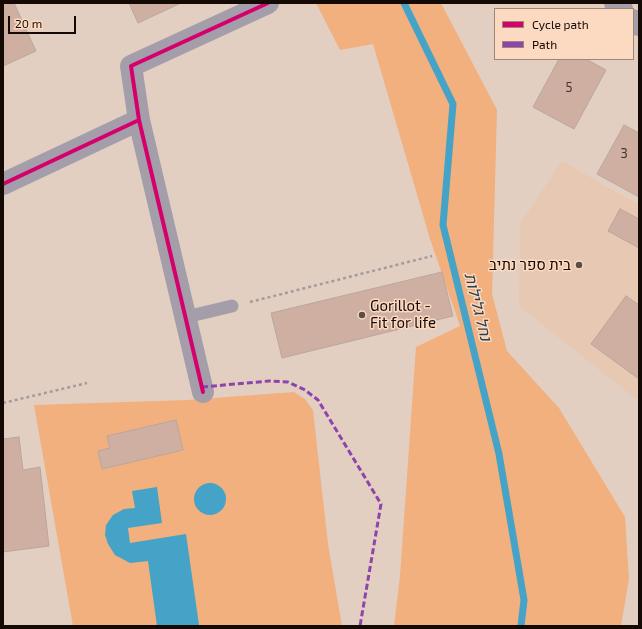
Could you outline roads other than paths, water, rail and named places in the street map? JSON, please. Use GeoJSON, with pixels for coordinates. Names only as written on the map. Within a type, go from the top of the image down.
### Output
{"type":"FeatureCollection","features":[{"type":"Feature","properties":{"kind":"street"},"geometry":{"type":"LineString","coordinates":[[203,392],[139,120],[131,66],[268,3]]}},
{"type":"Feature","properties":{"kind":"street"},"geometry":{"type":"LineString","coordinates":[[3,184],[139,120]]}},
{"type":"Feature","properties":{"kind":"lane"},"geometry":{"type":"LineString","coordinates":[[186,316],[232,306]]}},
{"type":"Feature","properties":{"kind":"water"},"geometry":{"type":"Polygon","coordinates":[[[207,483],[213,483],[223,490],[226,499],[225,505],[219,512],[213,515],[207,515],[197,508],[194,502],[194,496],[201,486],[207,483]]]}},
{"type":"Feature","properties":{"kind":"water"},"geometry":{"type":"Polygon","coordinates":[[[157,487],[162,523],[128,528],[130,543],[186,534],[199,625],[157,626],[148,561],[130,563],[115,555],[108,544],[105,535],[106,525],[113,515],[124,509],[135,508],[132,491],[157,487]]]}},
{"type":"Feature","properties":{"kind":"waterway","name":"נחל גלילות"},"geometry":{"type":"LineString","coordinates":[[404,3],[453,104],[443,225],[499,454],[524,600],[521,626]]}},
{"type":"Feature","properties":{"kind":"place","name":"בית ספר נתיב"},"geometry":{"type":"Point","coordinates":[579,265]}},
{"type":"Feature","properties":{"kind":"place","name":"Gorillot - Fit for life"},"geometry":{"type":"Point","coordinates":[362,315]}}]}
